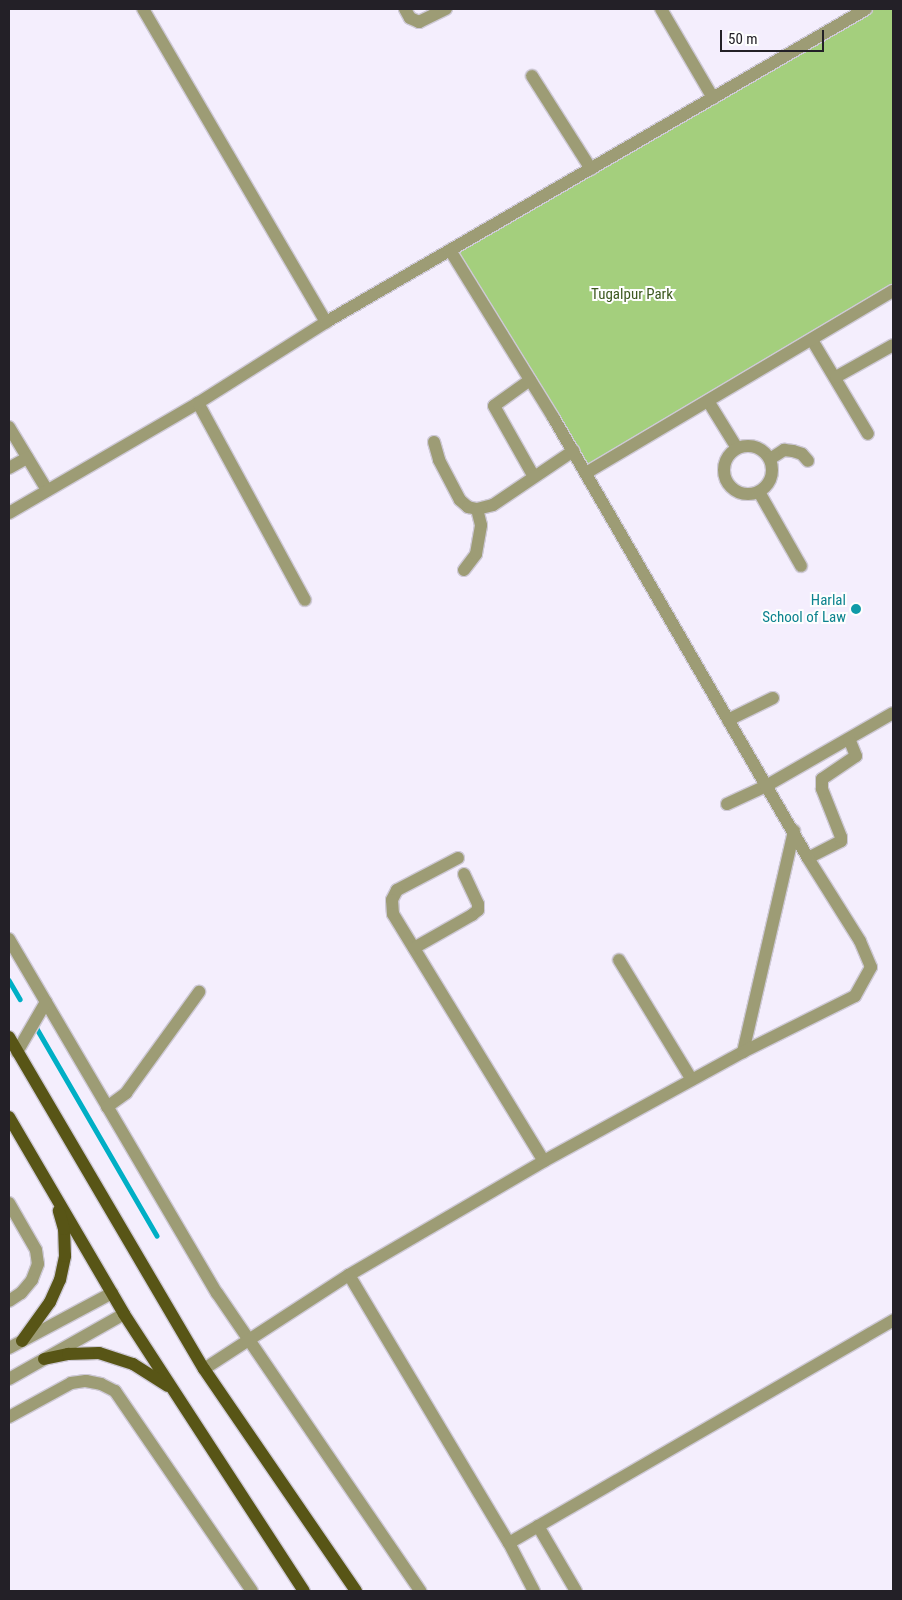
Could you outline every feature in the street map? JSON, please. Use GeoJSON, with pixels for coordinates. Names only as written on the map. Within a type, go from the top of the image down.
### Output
{"type":"FeatureCollection","features":[{"type":"Feature","properties":{"kind":"main road"},"geometry":{"type":"LineString","coordinates":[[9,1037],[204,1369],[356,1591]]}},
{"type":"Feature","properties":{"kind":"main road"},"geometry":{"type":"LineString","coordinates":[[9,1117],[124,1314],[304,1591]]}},
{"type":"Feature","properties":{"kind":"main road"},"geometry":{"type":"LineString","coordinates":[[22,1341],[50,1302],[60,1280],[65,1256],[64,1229],[55,1196]]}},
{"type":"Feature","properties":{"kind":"main road"},"geometry":{"type":"LineString","coordinates":[[44,1359],[68,1354],[99,1354],[118,1358],[133,1364],[172,1389]]}},
{"type":"Feature","properties":{"kind":"street"},"geometry":{"type":"LineString","coordinates":[[144,9],[326,322]]}},
{"type":"Feature","properties":{"kind":"street"},"geometry":{"type":"LineString","coordinates":[[405,9],[410,18],[419,22],[446,9]]}},
{"type":"Feature","properties":{"kind":"street"},"geometry":{"type":"LineString","coordinates":[[661,9],[713,98]]}},
{"type":"Feature","properties":{"kind":"street"},"geometry":{"type":"LineString","coordinates":[[9,514],[198,403],[326,322],[866,9]]}},
{"type":"Feature","properties":{"kind":"street"},"geometry":{"type":"LineString","coordinates":[[532,76],[590,169]]}},
{"type":"Feature","properties":{"kind":"street"},"geometry":{"type":"LineString","coordinates":[[204,1369],[349,1275],[544,1161],[743,1052],[855,996],[871,967],[860,941],[808,858],[586,473],[450,250]]}},
{"type":"Feature","properties":{"kind":"street"},"geometry":{"type":"LineString","coordinates":[[586,473],[893,291]]}},
{"type":"Feature","properties":{"kind":"street"},"geometry":{"type":"LineString","coordinates":[[812,340],[836,377],[868,434]]}},
{"type":"Feature","properties":{"kind":"street"},"geometry":{"type":"LineString","coordinates":[[836,377],[893,345]]}},
{"type":"Feature","properties":{"kind":"street"},"geometry":{"type":"LineString","coordinates":[[530,380],[494,406],[534,477]]}},
{"type":"Feature","properties":{"kind":"street"},"geometry":{"type":"LineString","coordinates":[[708,401],[737,448]]}},
{"type":"Feature","properties":{"kind":"street"},"geometry":{"type":"LineString","coordinates":[[198,403],[305,600]]}},
{"type":"Feature","properties":{"kind":"street"},"geometry":{"type":"LineString","coordinates":[[9,427],[48,490]]}},
{"type":"Feature","properties":{"kind":"street"},"geometry":{"type":"LineString","coordinates":[[434,442],[439,460],[460,500],[468,507],[477,509],[493,505],[573,451]]}},
{"type":"Feature","properties":{"kind":"street"},"geometry":{"type":"LineString","coordinates":[[746,446],[756,447],[770,459],[773,468],[771,478],[767,486],[759,492],[750,494],[740,493],[726,481],[723,472],[725,462],[729,454],[737,448],[746,446]]}},
{"type":"Feature","properties":{"kind":"street"},"geometry":{"type":"LineString","coordinates":[[770,459],[784,450],[802,454],[808,461]]}},
{"type":"Feature","properties":{"kind":"street"},"geometry":{"type":"LineString","coordinates":[[9,468],[27,458]]}},
{"type":"Feature","properties":{"kind":"street"},"geometry":{"type":"LineString","coordinates":[[759,492],[800,566]]}},
{"type":"Feature","properties":{"kind":"street"},"geometry":{"type":"LineString","coordinates":[[464,570],[476,554],[481,525],[477,509]]}},
{"type":"Feature","properties":{"kind":"street"},"geometry":{"type":"LineString","coordinates":[[728,720],[774,698]]}},
{"type":"Feature","properties":{"kind":"street"},"geometry":{"type":"LineString","coordinates":[[727,804],[766,786],[893,713]]}},
{"type":"Feature","properties":{"kind":"street"},"geometry":{"type":"LineString","coordinates":[[808,858],[840,841],[841,837],[822,789],[822,780],[856,756],[849,738]]}},
{"type":"Feature","properties":{"kind":"street"},"geometry":{"type":"LineString","coordinates":[[743,1052],[794,831]]}},
{"type":"Feature","properties":{"kind":"street"},"geometry":{"type":"LineString","coordinates":[[458,858],[397,890],[392,900],[393,914],[544,1161]]}},
{"type":"Feature","properties":{"kind":"street"},"geometry":{"type":"LineString","coordinates":[[414,948],[478,910],[478,904],[464,874]]}},
{"type":"Feature","properties":{"kind":"street"},"geometry":{"type":"LineString","coordinates":[[9,939],[247,1340],[420,1591]]}},
{"type":"Feature","properties":{"kind":"street"},"geometry":{"type":"LineString","coordinates":[[619,960],[692,1080]]}},
{"type":"Feature","properties":{"kind":"street"},"geometry":{"type":"LineString","coordinates":[[107,1107],[126,1093],[200,992]]}},
{"type":"Feature","properties":{"kind":"street"},"geometry":{"type":"LineString","coordinates":[[17,1052],[46,1002]]}},
{"type":"Feature","properties":{"kind":"street"},"geometry":{"type":"LineString","coordinates":[[9,1203],[36,1250],[38,1264],[32,1280],[21,1293],[9,1301]]}},
{"type":"Feature","properties":{"kind":"street"},"geometry":{"type":"LineString","coordinates":[[349,1275],[508,1543],[534,1591]]}},
{"type":"Feature","properties":{"kind":"street"},"geometry":{"type":"LineString","coordinates":[[9,1348],[112,1293]]}},
{"type":"Feature","properties":{"kind":"street"},"geometry":{"type":"LineString","coordinates":[[9,1379],[124,1314]]}},
{"type":"Feature","properties":{"kind":"street"},"geometry":{"type":"LineString","coordinates":[[508,1543],[893,1320]]}},
{"type":"Feature","properties":{"kind":"street"},"geometry":{"type":"LineString","coordinates":[[9,1417],[71,1383],[86,1381],[102,1384],[115,1391],[252,1591]]}},
{"type":"Feature","properties":{"kind":"street"},"geometry":{"type":"LineString","coordinates":[[538,1526],[576,1591]]}},
{"type":"Feature","properties":{"kind":"green space","name":"Tugalpur Park"},"geometry":{"type":"Polygon","coordinates":[[[866,9],[893,9],[893,291],[586,473],[450,250],[866,9]]]}},
{"type":"Feature","properties":{"kind":"waterway"},"geometry":{"type":"LineString","coordinates":[[9,980],[20,999]]}},
{"type":"Feature","properties":{"kind":"waterway"},"geometry":{"type":"LineString","coordinates":[[36,1027],[157,1236]]}},
{"type":"Feature","properties":{"kind":"place","name":"Harlal School of Law"},"geometry":{"type":"Point","coordinates":[856,609]}}]}
